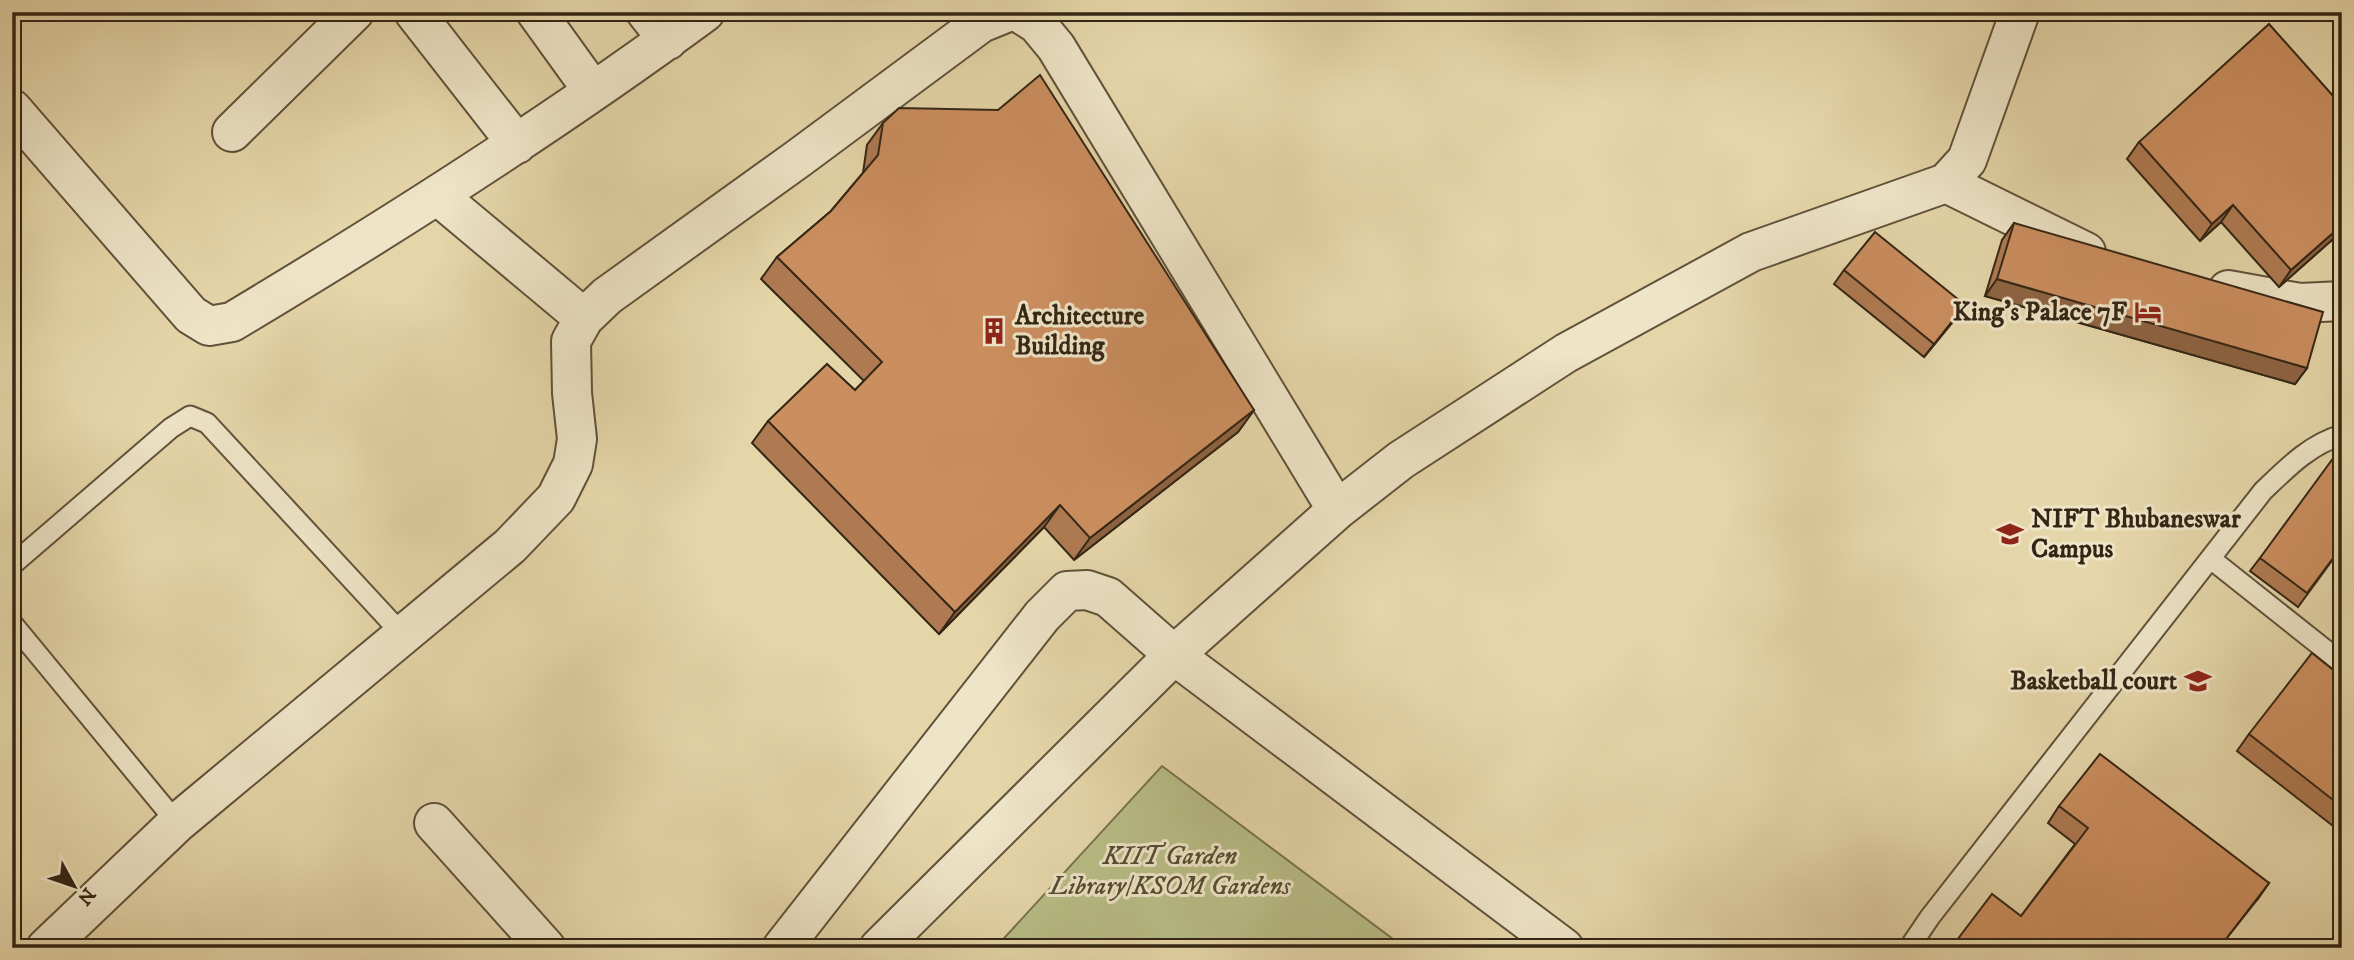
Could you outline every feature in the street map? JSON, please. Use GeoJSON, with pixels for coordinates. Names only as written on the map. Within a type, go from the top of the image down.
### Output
{"type":"FeatureCollection","features":[{"type":"Feature","properties":{"kind":"street"},"geometry":{"type":"LineString","coordinates":[[232,132],[354,12]]}},
{"type":"Feature","properties":{"kind":"street"},"geometry":{"type":"LineString","coordinates":[[414,12],[517,144]]}},
{"type":"Feature","properties":{"kind":"street"},"geometry":{"type":"LineString","coordinates":[[536,12],[593,91]]}},
{"type":"Feature","properties":{"kind":"street"},"geometry":{"type":"LineString","coordinates":[[12,109],[191,315],[209,326],[232,322],[358,246],[517,144],[593,91],[657,26],[705,12]]}},
{"type":"Feature","properties":{"kind":"street"},"geometry":{"type":"LineString","coordinates":[[46,948],[177,823],[510,546],[556,499],[573,464],[577,439],[572,393],[571,341],[584,318],[607,296],[981,23],[1008,12]]}},
{"type":"Feature","properties":{"kind":"street"},"geometry":{"type":"LineString","coordinates":[[1018,12],[1037,24],[1056,47],[1337,510]]}},
{"type":"Feature","properties":{"kind":"street"},"geometry":{"type":"LineString","coordinates":[[879,948],[1174,655],[1337,510],[1401,460],[1566,353],[1751,252],[1947,183],[1967,160],[2020,12]]}},
{"type":"Feature","properties":{"kind":"street"},"geometry":{"type":"LineString","coordinates":[[1947,183],[2074,248],[2114,261]]}},
{"type":"Feature","properties":{"kind":"street"},"geometry":{"type":"LineString","coordinates":[[437,195],[584,318]]}},
{"type":"Feature","properties":{"kind":"street"},"geometry":{"type":"LineString","coordinates":[[2193,284],[2300,303],[2342,301]]}},
{"type":"Feature","properties":{"kind":"street"},"geometry":{"type":"LineString","coordinates":[[782,948],[1042,615],[1066,591],[1087,590],[1108,597],[1174,655],[1564,948]]}},
{"type":"Feature","properties":{"kind":"street"},"geometry":{"type":"LineString","coordinates":[[434,823],[546,948]]}},
{"type":"Feature","properties":{"kind":"lane"},"geometry":{"type":"LineString","coordinates":[[12,565],[171,429],[190,416],[207,423],[403,635]]}},
{"type":"Feature","properties":{"kind":"lane"},"geometry":{"type":"LineString","coordinates":[[1909,948],[2263,491],[2297,459],[2329,439],[2342,435]]}},
{"type":"Feature","properties":{"kind":"lane"},"geometry":{"type":"LineString","coordinates":[[2211,559],[2342,663]]}},
{"type":"Feature","properties":{"kind":"lane"},"geometry":{"type":"LineString","coordinates":[[12,623],[177,823]]}},
{"type":"Feature","properties":{"kind":"green space","name":"KIIT Garden Library/KSOM Gardens"},"geometry":{"type":"Polygon","coordinates":[[[1162,766],[1405,948],[995,948],[1162,766]]]}},
{"type":"Feature","properties":{"kind":"building"},"geometry":{"type":"Polygon","coordinates":[[[2269,24],[2342,106],[2342,225],[2291,270],[2233,205],[2212,224],[2139,142],[2269,24]]]}},
{"type":"Feature","properties":{"kind":"building","name":"Architecture Building"},"geometry":{"type":"Polygon","coordinates":[[[1040,75],[1254,410],[1090,538],[1060,505],[955,612],[768,421],[827,364],[855,390],[882,362],[777,257],[831,211],[878,155],[883,123],[899,108],[998,110],[1040,75]]]}},
{"type":"Feature","properties":{"kind":"building","name":"King's Palace 7F"},"geometry":{"type":"Polygon","coordinates":[[[2014,223],[2323,312],[2307,368],[1997,279],[2014,223]]]}},
{"type":"Feature","properties":{"kind":"building"},"geometry":{"type":"Polygon","coordinates":[[[1875,232],[1965,305],[1934,344],[1844,270],[1875,232]]]}},
{"type":"Feature","properties":{"kind":"building"},"geometry":{"type":"Polygon","coordinates":[[[2334,457],[2342,462],[2342,546],[2307,593],[2260,558],[2334,457]]]}},
{"type":"Feature","properties":{"kind":"building"},"geometry":{"type":"Polygon","coordinates":[[[2312,653],[2342,677],[2342,807],[2249,734],[2312,653]]]}},
{"type":"Feature","properties":{"kind":"building"},"geometry":{"type":"Polygon","coordinates":[[[2100,754],[2269,883],[2219,948],[1951,948],[1992,894],[2021,916],[2088,828],[2059,806],[2100,754]]]}},
{"type":"Feature","properties":{"kind":"place","name":"King's Palace 7F"},"geometry":{"type":"Point","coordinates":[2148,312]}},
{"type":"Feature","properties":{"kind":"place","name":"Architecture Building"},"geometry":{"type":"Point","coordinates":[994,331]}},
{"type":"Feature","properties":{"kind":"place","name":"NIFT Bhubaneswar Campus"},"geometry":{"type":"Point","coordinates":[2010,534]}},
{"type":"Feature","properties":{"kind":"place","name":"Basketball court"},"geometry":{"type":"Point","coordinates":[2198,681]}}]}
